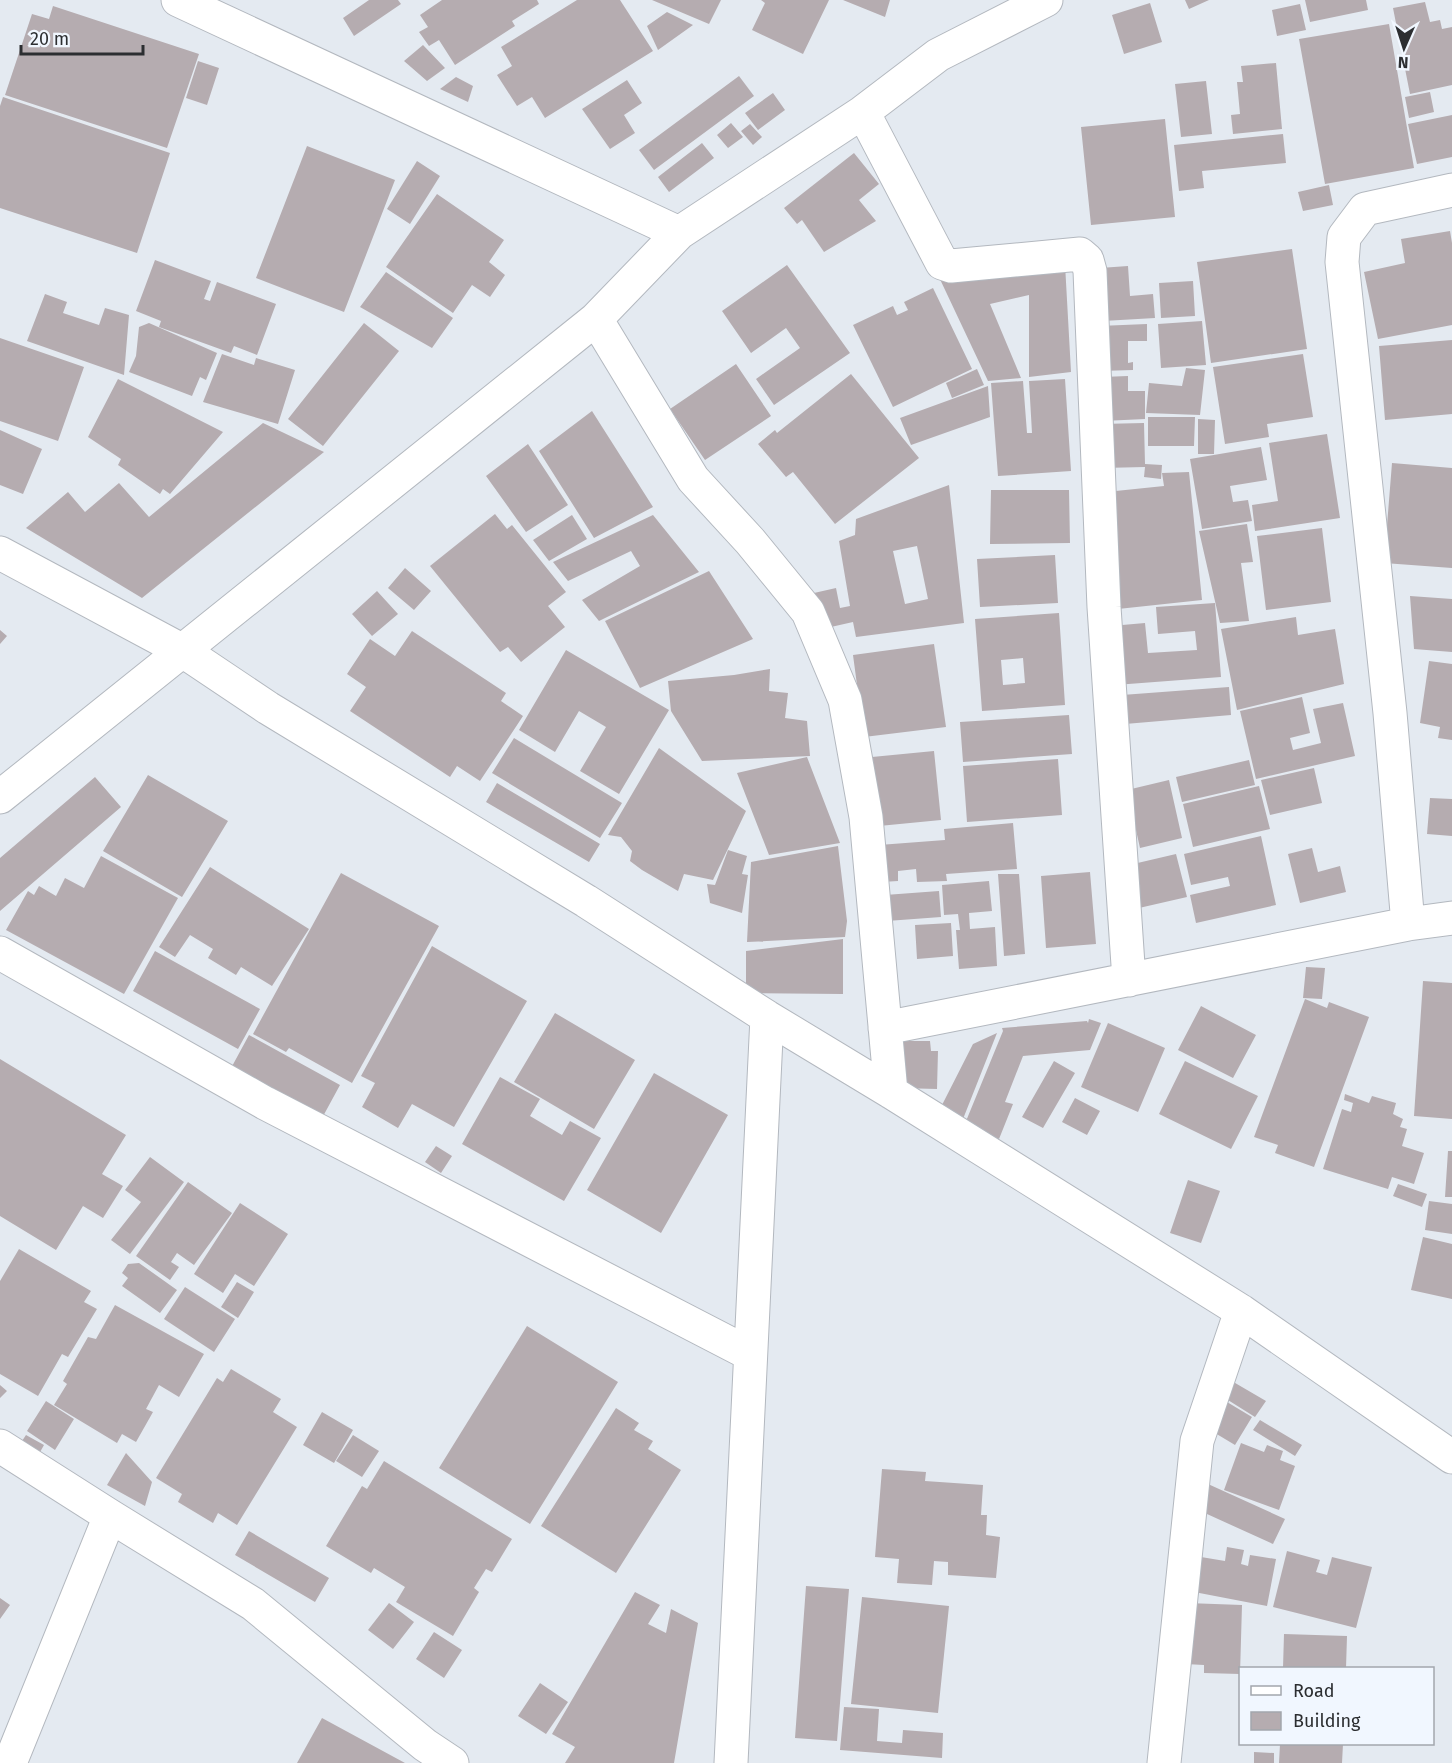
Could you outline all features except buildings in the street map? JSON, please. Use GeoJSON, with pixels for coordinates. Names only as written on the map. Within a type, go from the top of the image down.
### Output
{"type":"FeatureCollection","features":[{"type":"Feature","properties":{"kind":"street"},"geometry":{"type":"LineString","coordinates":[[178,0],[679,233]]}},
{"type":"Feature","properties":{"kind":"street"},"geometry":{"type":"LineString","coordinates":[[0,797],[596,319],[679,233],[862,112],[938,56],[1046,0]]}},
{"type":"Feature","properties":{"kind":"street"},"geometry":{"type":"LineString","coordinates":[[862,112],[942,263],[951,266],[1080,254],[1087,260],[1090,271],[1104,607],[1129,980]]}},
{"type":"Feature","properties":{"kind":"street"},"geometry":{"type":"LineString","coordinates":[[1408,924],[1390,713],[1342,262],[1344,237],[1365,209],[1452,190]]}},
{"type":"Feature","properties":{"kind":"street"},"geometry":{"type":"LineString","coordinates":[[596,319],[693,478],[808,612],[845,700],[866,817],[891,1092]]}},
{"type":"Feature","properties":{"kind":"street"},"geometry":{"type":"LineString","coordinates":[[0,553],[183,651],[268,708],[586,901],[767,1017],[1241,1311],[1452,1457]]}},
{"type":"Feature","properties":{"kind":"street"},"geometry":{"type":"LineString","coordinates":[[885,1028],[1408,924],[1452,918]]}},
{"type":"Feature","properties":{"kind":"street"},"geometry":{"type":"LineString","coordinates":[[0,953],[265,1103],[750,1354]]}},
{"type":"Feature","properties":{"kind":"street"},"geometry":{"type":"LineString","coordinates":[[731,1763],[767,1017]]}},
{"type":"Feature","properties":{"kind":"street"},"geometry":{"type":"LineString","coordinates":[[1164,1763],[1197,1441],[1241,1311]]}},
{"type":"Feature","properties":{"kind":"street"},"geometry":{"type":"LineString","coordinates":[[0,1446],[254,1604],[425,1744],[452,1763]]}},
{"type":"Feature","properties":{"kind":"street"},"geometry":{"type":"LineString","coordinates":[[10,1763],[110,1516]]}}]}
